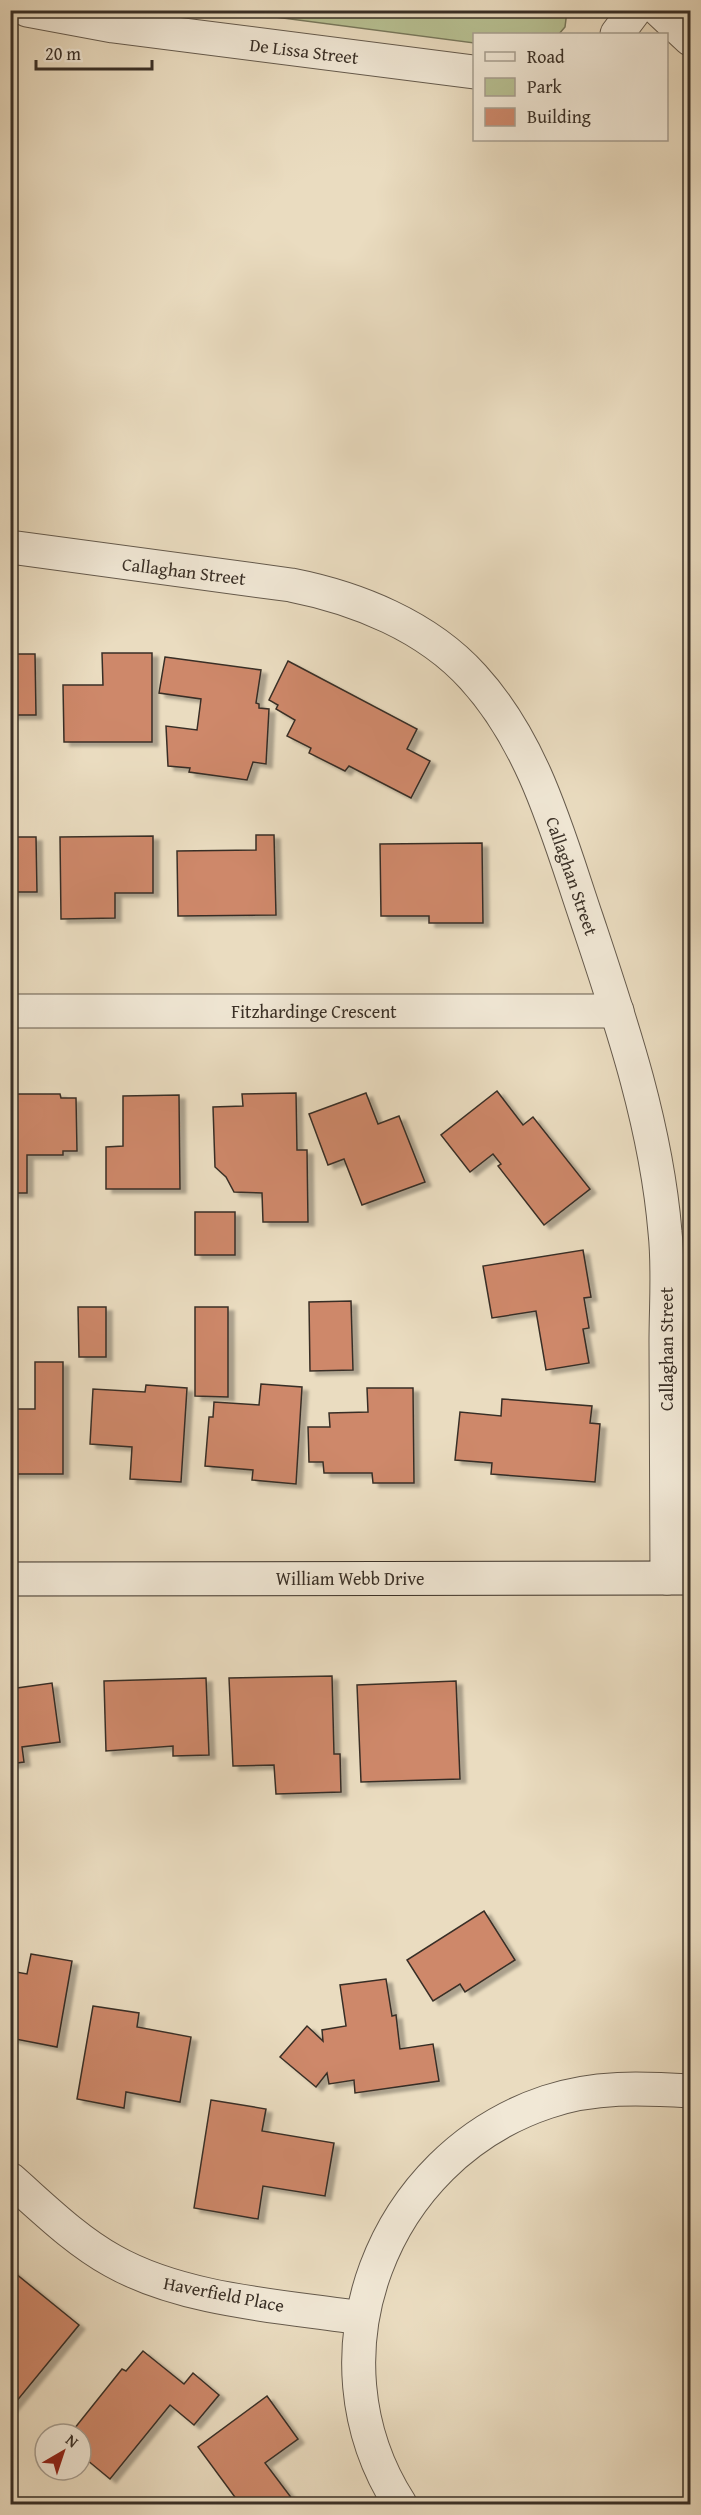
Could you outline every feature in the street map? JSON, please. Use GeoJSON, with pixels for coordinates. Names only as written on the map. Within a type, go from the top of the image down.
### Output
{"type":"FeatureCollection","features":[{"type":"Feature","properties":{"kind":"street","name":"De Lissa Street"},"geometry":{"type":"LineString","coordinates":[[27,10],[113,26],[473,72]]}},
{"type":"Feature","properties":{"kind":"street"},"geometry":{"type":"LineString","coordinates":[[618,33],[635,10]]}},
{"type":"Feature","properties":{"kind":"street"},"geometry":{"type":"LineString","coordinates":[[659,10],[690,39]]}},
{"type":"Feature","properties":{"kind":"street","name":"Callaghan Street"},"geometry":{"type":"LineString","coordinates":[[10,547],[325,592],[389,615],[447,653],[473,676],[520,742],[544,794],[617,1011],[653,1137],[666,1234],[679,1578]]}},
{"type":"Feature","properties":{"kind":"street","name":"Fitzhardinge Crescent"},"geometry":{"type":"LineString","coordinates":[[10,1011],[617,1011]]}},
{"type":"Feature","properties":{"kind":"street","name":"William Webb Drive"},"geometry":{"type":"LineString","coordinates":[[10,1579],[679,1578]]}},
{"type":"Feature","properties":{"kind":"street"},"geometry":{"type":"LineString","coordinates":[[400,2505],[381,2470],[363,2410],[359,2380],[361,2318],[380,2254],[401,2215],[435,2172],[460,2149],[487,2129],[516,2114],[579,2093],[634,2088],[690,2091]]}},
{"type":"Feature","properties":{"kind":"street","name":"Haverfield Place"},"geometry":{"type":"LineString","coordinates":[[10,2179],[85,2243],[144,2276],[210,2294],[361,2318]]}},
{"type":"Feature","properties":{"kind":"green space"},"geometry":{"type":"Polygon","coordinates":[[[229,11],[567,11],[565,27],[560,33],[473,33],[473,43],[229,11]]]}},
{"type":"Feature","properties":{"kind":"building"},"geometry":{"type":"Polygon","coordinates":[[[102,653],[152,653],[152,742],[64,742],[63,685],[103,685],[102,653]]]}},
{"type":"Feature","properties":{"kind":"building"},"geometry":{"type":"Polygon","coordinates":[[[10,654],[35,654],[36,715],[10,715],[10,654]]]}},
{"type":"Feature","properties":{"kind":"building"},"geometry":{"type":"Polygon","coordinates":[[[165,657],[261,670],[256,703],[259,704],[259,708],[269,709],[266,764],[253,762],[247,780],[189,772],[190,768],[168,766],[166,726],[197,730],[201,699],[159,693],[165,657]]]}},
{"type":"Feature","properties":{"kind":"building"},"geometry":{"type":"Polygon","coordinates":[[[288,661],[417,729],[407,749],[430,761],[411,798],[349,766],[345,771],[309,753],[311,748],[287,736],[295,720],[276,709],[278,705],[269,700],[288,661]]]}},
{"type":"Feature","properties":{"kind":"building"},"geometry":{"type":"Polygon","coordinates":[[[256,835],[274,835],[276,915],[178,916],[177,851],[256,850],[256,835]]]}},
{"type":"Feature","properties":{"kind":"building"},"geometry":{"type":"Polygon","coordinates":[[[153,836],[153,893],[115,893],[115,918],[61,919],[60,837],[153,836]]]}},
{"type":"Feature","properties":{"kind":"building"},"geometry":{"type":"Polygon","coordinates":[[[10,837],[36,837],[37,892],[10,892],[10,837]]]}},
{"type":"Feature","properties":{"kind":"building"},"geometry":{"type":"Polygon","coordinates":[[[482,843],[483,923],[429,923],[429,916],[381,916],[380,844],[482,843]]]}},
{"type":"Feature","properties":{"kind":"building"},"geometry":{"type":"Polygon","coordinates":[[[497,1091],[523,1125],[533,1117],[590,1189],[544,1225],[498,1166],[501,1164],[493,1154],[470,1172],[441,1135],[497,1091]]]}},
{"type":"Feature","properties":{"kind":"building"},"geometry":{"type":"Polygon","coordinates":[[[296,1093],[297,1150],[307,1150],[308,1222],[263,1222],[262,1193],[234,1192],[226,1177],[215,1167],[213,1107],[243,1106],[242,1094],[296,1093]]]}},
{"type":"Feature","properties":{"kind":"building"},"geometry":{"type":"Polygon","coordinates":[[[366,1093],[378,1124],[399,1116],[425,1182],[362,1205],[344,1159],[328,1165],[309,1114],[366,1093]]]}},
{"type":"Feature","properties":{"kind":"building"},"geometry":{"type":"Polygon","coordinates":[[[10,1094],[60,1094],[61,1098],[76,1098],[77,1151],[63,1151],[63,1155],[27,1155],[27,1193],[10,1193],[10,1094]]]}},
{"type":"Feature","properties":{"kind":"building"},"geometry":{"type":"Polygon","coordinates":[[[179,1095],[180,1189],[106,1189],[106,1147],[123,1146],[123,1096],[179,1095]]]}},
{"type":"Feature","properties":{"kind":"building"},"geometry":{"type":"Polygon","coordinates":[[[195,1212],[235,1212],[235,1255],[195,1255],[195,1212]]]}},
{"type":"Feature","properties":{"kind":"building"},"geometry":{"type":"Polygon","coordinates":[[[583,1250],[591,1297],[584,1298],[589,1328],[583,1329],[589,1363],[546,1370],[536,1311],[492,1318],[483,1266],[583,1250]]]}},
{"type":"Feature","properties":{"kind":"building"},"geometry":{"type":"Polygon","coordinates":[[[351,1301],[353,1370],[310,1371],[309,1302],[351,1301]]]}},
{"type":"Feature","properties":{"kind":"building"},"geometry":{"type":"Polygon","coordinates":[[[78,1307],[106,1307],[106,1357],[79,1357],[78,1307]]]}},
{"type":"Feature","properties":{"kind":"building"},"geometry":{"type":"Polygon","coordinates":[[[195,1307],[228,1307],[228,1397],[195,1396],[195,1307]]]}},
{"type":"Feature","properties":{"kind":"building"},"geometry":{"type":"Polygon","coordinates":[[[35,1362],[63,1362],[63,1474],[10,1474],[10,1409],[35,1409],[35,1362]]]}},
{"type":"Feature","properties":{"kind":"building"},"geometry":{"type":"Polygon","coordinates":[[[261,1384],[302,1387],[296,1484],[252,1480],[253,1470],[205,1466],[209,1417],[213,1417],[214,1402],[259,1405],[261,1384]]]}},
{"type":"Feature","properties":{"kind":"building"},"geometry":{"type":"Polygon","coordinates":[[[146,1385],[187,1388],[181,1482],[130,1479],[132,1447],[90,1444],[93,1389],[145,1392],[146,1385]]]}},
{"type":"Feature","properties":{"kind":"building"},"geometry":{"type":"Polygon","coordinates":[[[367,1388],[413,1388],[414,1483],[373,1483],[372,1473],[324,1473],[323,1462],[309,1462],[308,1427],[330,1427],[329,1413],[368,1412],[367,1388]]]}},
{"type":"Feature","properties":{"kind":"building"},"geometry":{"type":"Polygon","coordinates":[[[502,1399],[592,1406],[590,1423],[600,1424],[595,1482],[491,1474],[492,1463],[455,1460],[460,1412],[501,1416],[502,1399]]]}},
{"type":"Feature","properties":{"kind":"building"},"geometry":{"type":"Polygon","coordinates":[[[332,1676],[334,1754],[340,1754],[341,1792],[276,1794],[274,1765],[233,1766],[229,1678],[332,1676]]]}},
{"type":"Feature","properties":{"kind":"building"},"geometry":{"type":"Polygon","coordinates":[[[206,1678],[209,1755],[173,1756],[173,1746],[106,1751],[104,1681],[206,1678]]]}},
{"type":"Feature","properties":{"kind":"building"},"geometry":{"type":"Polygon","coordinates":[[[456,1681],[460,1779],[361,1782],[357,1685],[456,1681]]]}},
{"type":"Feature","properties":{"kind":"building"},"geometry":{"type":"Polygon","coordinates":[[[52,1683],[60,1742],[22,1747],[24,1762],[10,1764],[10,1689],[52,1683]]]}},
{"type":"Feature","properties":{"kind":"building"},"geometry":{"type":"Polygon","coordinates":[[[484,1911],[515,1960],[465,1992],[460,1984],[433,2001],[407,1960],[484,1911]]]}},
{"type":"Feature","properties":{"kind":"building"},"geometry":{"type":"Polygon","coordinates":[[[31,1954],[72,1961],[57,2047],[10,2038],[10,1971],[27,1974],[31,1954]]]}},
{"type":"Feature","properties":{"kind":"building"},"geometry":{"type":"Polygon","coordinates":[[[386,1979],[392,2016],[396,2015],[400,2049],[433,2044],[439,2081],[355,2093],[354,2080],[329,2084],[327,2073],[316,2087],[280,2057],[307,2026],[323,2041],[322,2030],[346,2026],[340,1985],[386,1979]]]}},
{"type":"Feature","properties":{"kind":"building"},"geometry":{"type":"Polygon","coordinates":[[[93,2006],[139,2013],[137,2027],[191,2037],[180,2102],[126,2092],[124,2108],[77,2099],[93,2006]]]}},
{"type":"Feature","properties":{"kind":"building"},"geometry":{"type":"Polygon","coordinates":[[[211,2100],[266,2109],[262,2131],[334,2143],[325,2196],[263,2186],[258,2219],[194,2208],[211,2100]]]}},
{"type":"Feature","properties":{"kind":"building"},"geometry":{"type":"Polygon","coordinates":[[[10,2269],[79,2325],[11,2408],[10,2407],[10,2269]]]}},
{"type":"Feature","properties":{"kind":"building"},"geometry":{"type":"Polygon","coordinates":[[[143,2351],[184,2384],[193,2373],[219,2395],[194,2425],[170,2405],[110,2479],[93,2465],[93,2422],[80,2422],[122,2369],[126,2371],[143,2351]]]}},
{"type":"Feature","properties":{"kind":"building"},"geometry":{"type":"Polygon","coordinates":[[[267,2396],[298,2439],[265,2463],[296,2504],[240,2504],[198,2447],[267,2396]]]}}]}
